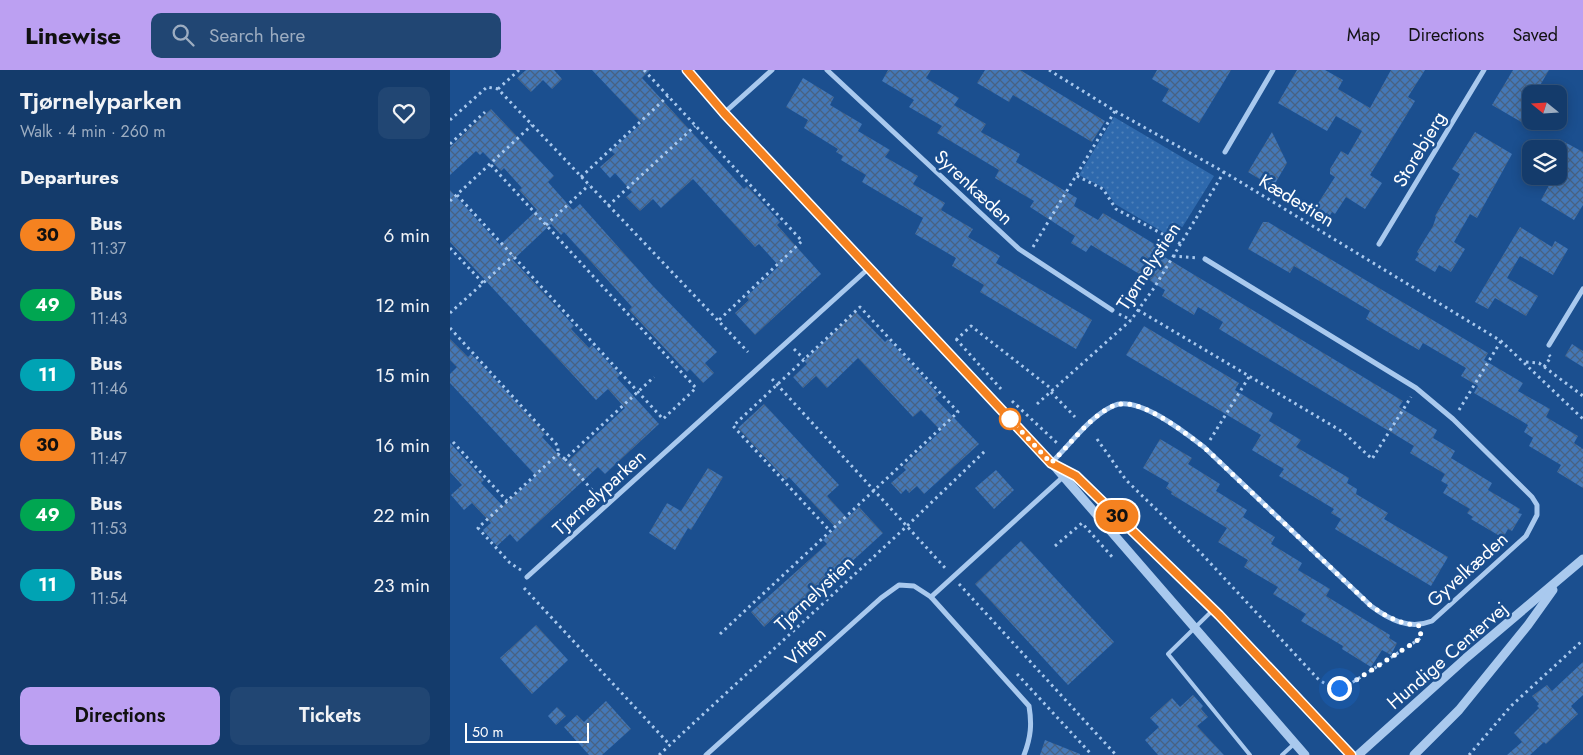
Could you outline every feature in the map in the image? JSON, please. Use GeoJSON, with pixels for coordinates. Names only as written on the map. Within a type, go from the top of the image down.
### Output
{"type":"FeatureCollection","features":[{"type":"Feature","properties":{"kind":"street"},"geometry":{"type":"LineString","coordinates":[[687,70],[724,113],[1051,463],[1066,474],[1305,755]]}},
{"type":"Feature","properties":{"kind":"street"},"geometry":{"type":"LineString","coordinates":[[724,113],[772,70]]}},
{"type":"Feature","properties":{"kind":"street","name":"Syrenkæden"},"geometry":{"type":"LineString","coordinates":[[827,70],[1019,249],[1112,310]]}},
{"type":"Feature","properties":{"kind":"street"},"geometry":{"type":"LineString","coordinates":[[1224,152],[1273,70]]}},
{"type":"Feature","properties":{"kind":"street","name":"Storebjerg"},"geometry":{"type":"LineString","coordinates":[[1379,244],[1484,70]]}},
{"type":"Feature","properties":{"kind":"street","name":"Gyvelkæden"},"geometry":{"type":"LineString","coordinates":[[1051,463],[1098,417],[1115,405],[1132,405],[1154,414],[1179,428],[1205,448],[1371,606],[1388,618],[1408,625],[1420,626],[1432,621],[1526,536],[1537,515],[1537,505],[1532,497],[1453,419],[1416,388],[1205,259]]}},
{"type":"Feature","properties":{"kind":"street","name":"Tjørnelyparken"},"geometry":{"type":"LineString","coordinates":[[527,577],[869,268]]}},
{"type":"Feature","properties":{"kind":"street"},"geometry":{"type":"LineString","coordinates":[[1549,345],[1582,292]]}},
{"type":"Feature","properties":{"kind":"street"},"geometry":{"type":"LineString","coordinates":[[931,597],[990,541],[1066,474]]}},
{"type":"Feature","properties":{"kind":"street"},"geometry":{"type":"LineString","coordinates":[[1066,474],[1076,476],[1213,610],[1351,755]]}},
{"type":"Feature","properties":{"kind":"street","name":"Hundige Centervej"},"geometry":{"type":"LineString","coordinates":[[1358,755],[1466,658],[1583,559]]}},
{"type":"Feature","properties":{"kind":"street","name":"Hundige Centervej"},"geometry":{"type":"LineString","coordinates":[[1414,755],[1459,710],[1528,625],[1559,581]]}},
{"type":"Feature","properties":{"kind":"street","name":"Viften"},"geometry":{"type":"LineString","coordinates":[[706,755],[881,598],[899,585],[914,586],[931,597],[1029,706],[1032,722],[1030,740],[1024,755]]}},
{"type":"Feature","properties":{"kind":"lane"},"geometry":{"type":"LineString","coordinates":[[1213,610],[1195,625],[1168,654],[1250,755]]}},
{"type":"Feature","properties":{"kind":"lane"},"geometry":{"type":"LineString","coordinates":[[1282,755],[1294,744]]}},
{"type":"Feature","properties":{"kind":"path"},"geometry":{"type":"LineString","coordinates":[[498,89],[519,70]]}},
{"type":"Feature","properties":{"kind":"path"},"geometry":{"type":"LineString","coordinates":[[644,70],[802,242],[718,321]]}},
{"type":"Feature","properties":{"kind":"path","name":"Kædestien"},"geometry":{"type":"LineString","coordinates":[[1049,70],[1115,111],[1224,172],[1501,341],[1526,362],[1583,419]]}},
{"type":"Feature","properties":{"kind":"path"},"geometry":{"type":"LineString","coordinates":[[450,120],[487,87],[498,89],[748,352]]}},
{"type":"Feature","properties":{"kind":"path"},"geometry":{"type":"LineString","coordinates":[[581,177],[668,96]]}},
{"type":"Feature","properties":{"kind":"path"},"geometry":{"type":"LineString","coordinates":[[1019,249],[1034,246],[1115,111]]}},
{"type":"Feature","properties":{"kind":"path"},"geometry":{"type":"LineString","coordinates":[[450,144],[485,112]]}},
{"type":"Feature","properties":{"kind":"path"},"geometry":{"type":"LineString","coordinates":[[450,201],[532,125]]}},
{"type":"Feature","properties":{"kind":"path"},"geometry":{"type":"LineString","coordinates":[[608,206],[695,126]]}},
{"type":"Feature","properties":{"kind":"path"},"geometry":{"type":"LineString","coordinates":[[457,194],[663,419],[696,388],[490,164]]}},
{"type":"Feature","properties":{"kind":"path","name":"Tjørnelystien"},"geometry":{"type":"LineString","coordinates":[[1037,404],[1131,320],[1174,256],[1224,172]]}},
{"type":"Feature","properties":{"kind":"path"},"geometry":{"type":"LineString","coordinates":[[1077,176],[1103,189],[1116,209],[1180,244]]}},
{"type":"Feature","properties":{"kind":"path"},"geometry":{"type":"LineString","coordinates":[[546,225],[589,186]]}},
{"type":"Feature","properties":{"kind":"path"},"geometry":{"type":"LineString","coordinates":[[450,248],[483,283]]}},
{"type":"Feature","properties":{"kind":"path"},"geometry":{"type":"LineString","coordinates":[[450,314],[513,256]]}},
{"type":"Feature","properties":{"kind":"path"},"geometry":{"type":"LineString","coordinates":[[1174,256],[1205,259]]}},
{"type":"Feature","properties":{"kind":"path"},"geometry":{"type":"LineString","coordinates":[[720,634],[958,412],[860,307],[733,426],[830,531]]}},
{"type":"Feature","properties":{"kind":"path"},"geometry":{"type":"LineString","coordinates":[[1138,310],[1342,432],[1372,459],[1416,388]]}},
{"type":"Feature","properties":{"kind":"path"},"geometry":{"type":"LineString","coordinates":[[964,332],[971,326],[1052,391],[1075,417]]}},
{"type":"Feature","properties":{"kind":"path"},"geometry":{"type":"LineString","coordinates":[[450,328],[558,446],[558,454],[478,528],[510,563],[516,564],[527,577]]}},
{"type":"Feature","properties":{"kind":"path"},"geometry":{"type":"LineString","coordinates":[[956,339],[1012,400],[1065,450]]}},
{"type":"Feature","properties":{"kind":"path"},"geometry":{"type":"LineString","coordinates":[[1453,419],[1501,341]]}},
{"type":"Feature","properties":{"kind":"path"},"geometry":{"type":"LineString","coordinates":[[1526,362],[1539,363],[1583,396]]}},
{"type":"Feature","properties":{"kind":"path"},"geometry":{"type":"LineString","coordinates":[[565,459],[654,377]]}},
{"type":"Feature","properties":{"kind":"path"},"geometry":{"type":"LineString","coordinates":[[1205,448],[1249,377]]}},
{"type":"Feature","properties":{"kind":"path"},"geometry":{"type":"LineString","coordinates":[[772,379],[1116,755]]}},
{"type":"Feature","properties":{"kind":"path"},"geometry":{"type":"LineString","coordinates":[[1097,439],[1126,480],[1200,552],[1319,680],[1328,686],[1339,688],[1358,679],[1421,638],[1420,626]]}},
{"type":"Feature","properties":{"kind":"path"},"geometry":{"type":"LineString","coordinates":[[453,442],[507,501]]}},
{"type":"Feature","properties":{"kind":"path","name":"Tjørnelystien"},"geometry":{"type":"LineString","coordinates":[[659,755],[986,450]]}},
{"type":"Feature","properties":{"kind":"path"},"geometry":{"type":"LineString","coordinates":[[558,454],[565,459],[606,505]]}},
{"type":"Feature","properties":{"kind":"path"},"geometry":{"type":"LineString","coordinates":[[1055,546],[1082,523],[1114,559]]}},
{"type":"Feature","properties":{"kind":"path"},"geometry":{"type":"LineString","coordinates":[[520,583],[670,745]]}},
{"type":"Feature","properties":{"kind":"path"},"geometry":{"type":"LineString","coordinates":[[1469,755],[1511,706],[1583,640]]}},
{"type":"Feature","properties":{"kind":"path"},"geometry":{"type":"LineString","coordinates":[[1014,671],[1092,755]]}},
{"type":"Feature","properties":{"kind":"shaded area"},"geometry":{"type":"Polygon","coordinates":[[[1114,117],[1214,176],[1175,239],[1115,204],[1104,188],[1079,175],[1114,117]]]}},
{"type":"Feature","properties":{"kind":"building"},"geometry":{"type":"Polygon","coordinates":[[[526,70],[554,70],[562,79],[552,89],[543,80],[531,92],[517,78],[526,70]]]}},
{"type":"Feature","properties":{"kind":"building"},"geometry":{"type":"Polygon","coordinates":[[[592,70],[650,70],[642,78],[744,189],[747,186],[780,222],[777,225],[821,274],[755,335],[735,313],[749,300],[746,297],[779,266],[759,244],[755,247],[693,179],[661,208],[653,199],[640,211],[626,197],[632,192],[615,173],[610,178],[600,167],[615,154],[611,151],[642,123],[592,70]]]}},
{"type":"Feature","properties":{"kind":"building"},"geometry":{"type":"Polygon","coordinates":[[[888,70],[931,70],[926,78],[959,98],[954,105],[986,124],[981,132],[1020,154],[1016,162],[1077,198],[1074,206],[1098,220],[1103,213],[1166,251],[1163,256],[1403,401],[1399,407],[1437,430],[1433,438],[1455,451],[1451,458],[1492,483],[1488,490],[1520,509],[1518,513],[1522,514],[1512,531],[1508,529],[1503,538],[1471,519],[1473,517],[1467,513],[1470,509],[1443,493],[1448,485],[1441,481],[1445,474],[1410,453],[1414,446],[1219,329],[1223,322],[1198,307],[1194,315],[1162,296],[1165,290],[1091,245],[1086,252],[1071,243],[1075,236],[1030,207],[1034,201],[995,178],[999,170],[937,133],[942,126],[909,107],[914,100],[882,81],[888,70]]]}},
{"type":"Feature","properties":{"kind":"building"},"geometry":{"type":"Polygon","coordinates":[[[985,70],[1020,70],[1105,121],[1092,142],[1013,95],[1009,102],[977,83],[985,70]]]}},
{"type":"Feature","properties":{"kind":"building"},"geometry":{"type":"Polygon","coordinates":[[[1157,70],[1231,70],[1199,123],[1162,101],[1169,89],[1152,79],[1157,70]]]}},
{"type":"Feature","properties":{"kind":"building"},"geometry":{"type":"Polygon","coordinates":[[[1297,70],[1325,70],[1343,80],[1338,89],[1370,108],[1391,70],[1425,70],[1408,97],[1415,101],[1370,175],[1382,183],[1365,209],[1346,197],[1335,214],[1332,212],[1329,217],[1315,208],[1335,177],[1330,174],[1330,169],[1341,151],[1348,155],[1362,131],[1336,116],[1327,131],[1278,103],[1297,70]]]}},
{"type":"Feature","properties":{"kind":"building"},"geometry":{"type":"Polygon","coordinates":[[[1513,70],[1549,70],[1540,85],[1522,85],[1522,122],[1492,105],[1513,70]]]}},
{"type":"Feature","properties":{"kind":"building"},"geometry":{"type":"Polygon","coordinates":[[[803,78],[834,97],[830,105],[862,124],[858,131],[890,150],[885,157],[918,176],[913,184],[945,203],[941,210],[973,229],[968,237],[1000,256],[996,263],[1092,320],[1076,349],[980,292],[984,285],[952,266],[956,258],[915,234],[923,218],[862,182],[866,175],[841,160],[843,156],[836,152],[838,149],[804,128],[808,120],[786,107],[803,78]]]}},
{"type":"Feature","properties":{"kind":"building"},"geometry":{"type":"Polygon","coordinates":[[[491,109],[554,176],[548,182],[573,210],[580,204],[653,286],[717,352],[705,363],[714,373],[703,383],[690,369],[687,372],[629,310],[632,307],[564,232],[561,235],[551,224],[513,260],[574,326],[571,329],[589,348],[592,345],[620,375],[617,378],[659,424],[605,474],[598,467],[517,542],[510,534],[497,546],[483,530],[491,523],[472,503],[464,510],[451,495],[462,485],[450,472],[450,443],[484,480],[481,483],[503,506],[536,476],[450,383],[450,374],[457,367],[450,360],[450,339],[468,357],[471,354],[545,434],[542,437],[566,463],[625,408],[608,389],[596,400],[450,242],[450,190],[500,245],[537,210],[519,190],[522,188],[504,168],[501,171],[483,152],[480,155],[476,151],[450,175],[450,147],[491,109]]]}},
{"type":"Feature","properties":{"kind":"building"},"geometry":{"type":"Polygon","coordinates":[[[1272,132],[1287,163],[1273,187],[1248,172],[1272,132]]]}},
{"type":"Feature","properties":{"kind":"building"},"geometry":{"type":"Polygon","coordinates":[[[1475,132],[1512,154],[1477,218],[1470,214],[1454,242],[1465,249],[1451,272],[1439,265],[1435,272],[1415,260],[1419,254],[1417,252],[1433,226],[1435,216],[1460,174],[1452,169],[1475,132]]]}},
{"type":"Feature","properties":{"kind":"building"},"geometry":{"type":"Polygon","coordinates":[[[1567,143],[1583,152],[1583,205],[1574,220],[1541,200],[1549,185],[1567,185],[1567,143]]]}},
{"type":"Feature","properties":{"kind":"building"},"geometry":{"type":"Polygon","coordinates":[[[1263,222],[1268,222],[1488,353],[1484,360],[1523,383],[1518,391],[1550,409],[1546,417],[1578,436],[1574,443],[1583,449],[1583,488],[1557,472],[1561,465],[1529,446],[1533,438],[1524,432],[1528,425],[1474,393],[1478,386],[1461,376],[1466,368],[1423,343],[1419,350],[1398,338],[1366,319],[1370,311],[1294,266],[1290,273],[1248,249],[1263,222]]]}},
{"type":"Feature","properties":{"kind":"building"},"geometry":{"type":"Polygon","coordinates":[[[1520,227],[1552,247],[1555,241],[1568,249],[1553,275],[1520,256],[1507,278],[1538,296],[1526,316],[1495,298],[1488,309],[1475,302],[1520,227]]]}},
{"type":"Feature","properties":{"kind":"building"},"geometry":{"type":"Polygon","coordinates":[[[856,312],[885,342],[888,339],[939,395],[935,398],[979,444],[924,494],[917,486],[909,493],[906,489],[901,494],[891,483],[906,470],[903,467],[941,431],[921,410],[913,417],[858,358],[827,388],[816,376],[803,388],[793,377],[807,364],[804,361],[856,312]]]}},
{"type":"Feature","properties":{"kind":"building"},"geometry":{"type":"Polygon","coordinates":[[[1144,326],[1239,383],[1235,390],[1273,413],[1269,421],[1301,440],[1296,447],[1349,478],[1347,483],[1357,489],[1356,494],[1388,513],[1384,519],[1448,557],[1431,586],[1335,529],[1341,519],[1331,513],[1334,509],[1279,476],[1284,469],[1252,450],[1261,435],[1126,355],[1144,326]]]}},
{"type":"Feature","properties":{"kind":"building"},"geometry":{"type":"Polygon","coordinates":[[[1572,344],[1583,351],[1583,367],[1565,356],[1572,344]]]}},
{"type":"Feature","properties":{"kind":"building"},"geometry":{"type":"Polygon","coordinates":[[[764,404],[839,485],[827,496],[847,518],[859,507],[883,533],[790,618],[782,610],[764,627],[751,612],[827,544],[823,540],[836,528],[789,477],[786,480],[738,428],[764,404]]]}},
{"type":"Feature","properties":{"kind":"building"},"geometry":{"type":"Polygon","coordinates":[[[1160,439],[1192,458],[1188,464],[1220,484],[1216,491],[1247,510],[1243,517],[1275,537],[1271,544],[1302,563],[1298,570],[1330,589],[1326,596],[1390,635],[1389,638],[1397,643],[1391,655],[1382,650],[1371,667],[1342,649],[1343,646],[1301,621],[1306,614],[1273,594],[1278,587],[1244,567],[1248,560],[1218,542],[1227,528],[1171,494],[1172,492],[1166,488],[1169,483],[1143,468],[1160,439]]]}},
{"type":"Feature","properties":{"kind":"building"},"geometry":{"type":"Polygon","coordinates":[[[708,468],[723,477],[691,530],[688,528],[675,550],[649,533],[667,503],[681,511],[708,468]]]}},
{"type":"Feature","properties":{"kind":"building"},"geometry":{"type":"Polygon","coordinates":[[[996,470],[1014,490],[994,509],[975,488],[996,470]]]}},
{"type":"Feature","properties":{"kind":"building"},"geometry":{"type":"Polygon","coordinates":[[[1021,541],[1114,642],[1068,685],[975,584],[1021,541]]]}},
{"type":"Feature","properties":{"kind":"building"},"geometry":{"type":"Polygon","coordinates":[[[536,625],[568,660],[532,694],[500,658],[536,625]]]}},
{"type":"Feature","properties":{"kind":"building"},"geometry":{"type":"Polygon","coordinates":[[[1583,662],[1583,695],[1571,706],[1578,714],[1546,744],[1544,742],[1530,755],[1507,755],[1522,742],[1514,733],[1539,708],[1537,706],[1539,704],[1532,696],[1547,685],[1552,691],[1583,662]]]}},
{"type":"Feature","properties":{"kind":"building"},"geometry":{"type":"Polygon","coordinates":[[[1193,695],[1203,706],[1201,709],[1208,717],[1197,726],[1224,755],[1158,755],[1145,740],[1159,727],[1150,718],[1172,698],[1180,707],[1193,695]]]}},
{"type":"Feature","properties":{"kind":"building"},"geometry":{"type":"Polygon","coordinates":[[[606,701],[631,729],[602,755],[589,755],[564,727],[577,715],[584,722],[606,701]]]}},
{"type":"Feature","properties":{"kind":"building"},"geometry":{"type":"Polygon","coordinates":[[[557,707],[566,716],[556,725],[548,716],[557,707]]]}},
{"type":"Feature","properties":{"kind":"building"},"geometry":{"type":"Polygon","coordinates":[[[1045,740],[1080,754],[1080,755],[1040,755],[1045,740]]]}},
{"type":"Feature","properties":{"kind":"bus line","name":"30"},"geometry":{"type":"LineString","coordinates":[[687,70],[724,113],[1051,463],[1076,476],[1219,615],[1351,755]]}},
{"type":"Feature","properties":{"kind":"route"},"geometry":{"type":"LineString","coordinates":[[1010,419],[1051,463],[1098,417],[1115,405],[1132,405],[1154,414],[1179,428],[1205,448],[1371,606],[1388,618],[1408,625],[1420,626],[1421,638],[1350,684],[1339,688]]}}]}
